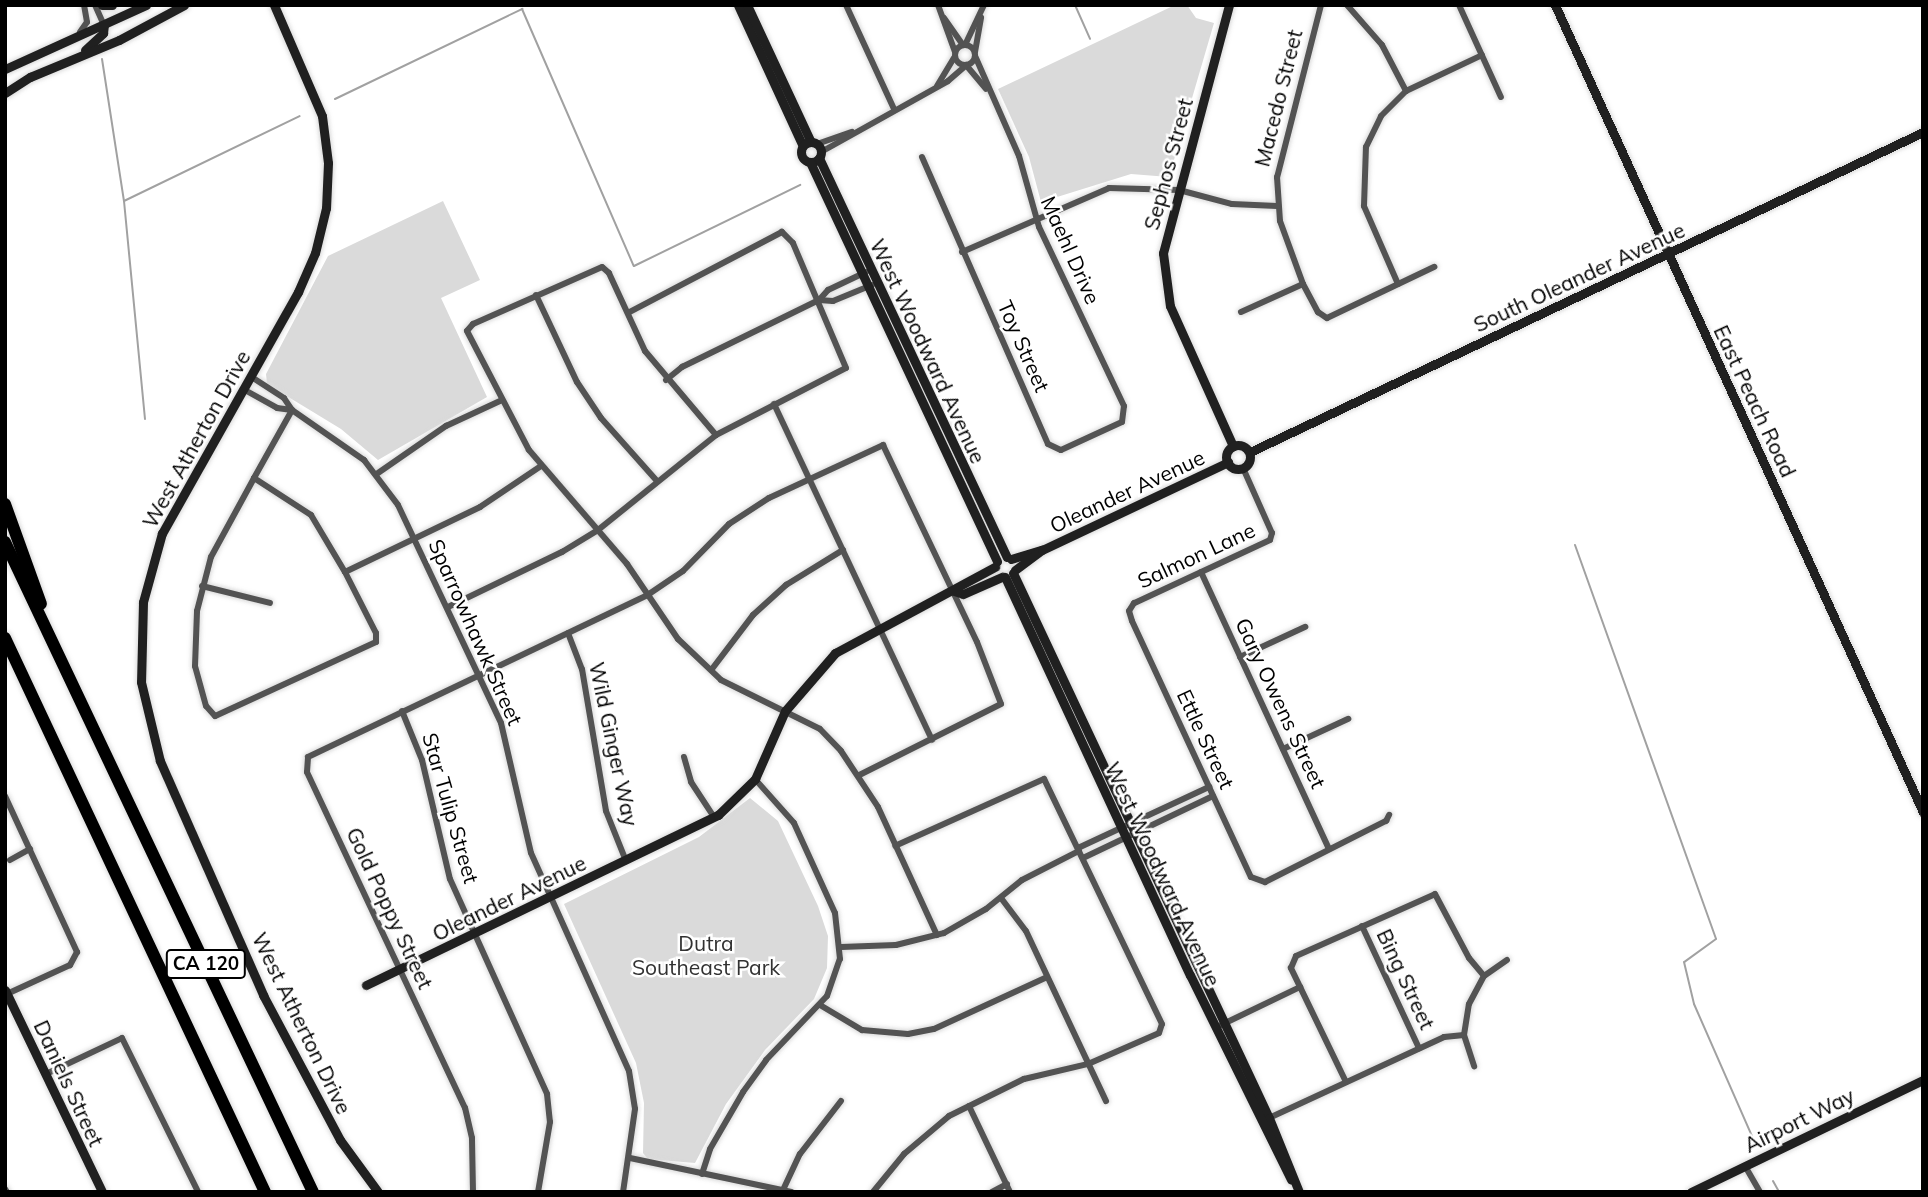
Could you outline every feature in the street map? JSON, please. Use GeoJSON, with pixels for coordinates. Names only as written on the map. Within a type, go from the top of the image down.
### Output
{"type":"FeatureCollection","features":[{"type":"Feature","properties":{"kind":"highway"},"geometry":{"type":"LineString","coordinates":[[5,504],[51,639]]}},
{"type":"Feature","properties":{"kind":"highway","name":"CA 120"},"geometry":{"type":"LineString","coordinates":[[5,542],[313,1192]]}},
{"type":"Feature","properties":{"kind":"highway","name":"CA 120"},"geometry":{"type":"LineString","coordinates":[[5,638],[265,1192]]}},
{"type":"Feature","properties":{"kind":"highway"},"geometry":{"type":"LineString","coordinates":[[5,652],[102,844]]}},
{"type":"Feature","properties":{"kind":"street"},"geometry":{"type":"LineString","coordinates":[[74,37],[87,22],[84,5]]}},
{"type":"Feature","properties":{"kind":"street"},"geometry":{"type":"LineString","coordinates":[[85,51],[103,33],[104,26],[95,5]]}},
{"type":"Feature","properties":{"kind":"street"},"geometry":{"type":"LineString","coordinates":[[102,5],[112,5]]}},
{"type":"Feature","properties":{"kind":"street"},"geometry":{"type":"LineString","coordinates":[[5,69],[146,5]]}},
{"type":"Feature","properties":{"kind":"street"},"geometry":{"type":"LineString","coordinates":[[5,93],[85,51],[119,40],[184,5]]}},
{"type":"Feature","properties":{"kind":"street","name":"West Atherton Drive"},"geometry":{"type":"LineString","coordinates":[[274,5],[322,116],[329,178],[321,233],[306,275],[177,501],[156,551],[139,635],[146,711],[160,761],[263,995],[340,1140],[378,1192]]}},
{"type":"Feature","properties":{"kind":"street","name":"West Woodward Avenue"},"geometry":{"type":"LineString","coordinates":[[738,5],[814,151]]}},
{"type":"Feature","properties":{"kind":"street","name":"West Woodward Avenue"},"geometry":{"type":"LineString","coordinates":[[747,5],[867,272],[1009,558],[1009,574],[1220,1025],[1282,1168],[1297,1188]]}},
{"type":"Feature","properties":{"kind":"street"},"geometry":{"type":"LineString","coordinates":[[846,5],[894,109]]}},
{"type":"Feature","properties":{"kind":"street"},"geometry":{"type":"LineString","coordinates":[[938,5],[955,55]]}},
{"type":"Feature","properties":{"kind":"street"},"geometry":{"type":"LineString","coordinates":[[814,151],[937,86],[965,66],[975,54],[984,5]]}},
{"type":"Feature","properties":{"kind":"street","name":"Sephos Street"},"geometry":{"type":"LineString","coordinates":[[1229,5],[1165,232],[1166,288],[1176,321],[1233,446]]}},
{"type":"Feature","properties":{"kind":"street","name":"Macedo Street"},"geometry":{"type":"LineString","coordinates":[[1321,5],[1280,150],[1277,205],[1303,284],[1322,316],[1335,317],[1398,284]]}},
{"type":"Feature","properties":{"kind":"street"},"geometry":{"type":"LineString","coordinates":[[1347,5],[1382,45],[1406,91]]}},
{"type":"Feature","properties":{"kind":"street"},"geometry":{"type":"LineString","coordinates":[[1459,5],[1501,97]]}},
{"type":"Feature","properties":{"kind":"street","name":"East Peach Road"},"geometry":{"type":"LineString","coordinates":[[1555,5],[1923,812]]}},
{"type":"Feature","properties":{"kind":"street"},"geometry":{"type":"LineString","coordinates":[[943,16],[964,45],[975,54]]}},
{"type":"Feature","properties":{"kind":"street"},"geometry":{"type":"LineString","coordinates":[[937,86],[981,16]]}},
{"type":"Feature","properties":{"kind":"street"},"geometry":{"type":"LineString","coordinates":[[955,30],[971,33]]}},
{"type":"Feature","properties":{"kind":"street","name":"Maehl Drive"},"geometry":{"type":"LineString","coordinates":[[975,54],[1020,156],[1036,219],[1125,415],[1118,424],[1057,450]]}},
{"type":"Feature","properties":{"kind":"street","name":"Maehl Drive"},"geometry":{"type":"LineString","coordinates":[[955,55],[992,96]]}},
{"type":"Feature","properties":{"kind":"street"},"geometry":{"type":"LineString","coordinates":[[1434,267],[1398,284],[1364,206],[1363,170],[1366,146],[1381,116],[1406,91],[1482,55]]}},
{"type":"Feature","properties":{"kind":"street","name":"South Oleander Avenue"},"geometry":{"type":"LineString","coordinates":[[1250,452],[1923,132]]}},
{"type":"Feature","properties":{"kind":"street","name":"Toy Street"},"geometry":{"type":"LineString","coordinates":[[922,156],[1048,444],[1057,450]]}},
{"type":"Feature","properties":{"kind":"street"},"geometry":{"type":"LineString","coordinates":[[962,252],[1109,188],[1179,190],[1233,204],[1277,205]]}},
{"type":"Feature","properties":{"kind":"street"},"geometry":{"type":"LineString","coordinates":[[448,607],[598,530],[716,435],[846,368],[793,243],[782,232],[628,313]]}},
{"type":"Feature","properties":{"kind":"street"},"geometry":{"type":"LineString","coordinates":[[716,435],[666,380],[645,351],[628,313],[602,267],[473,324],[467,331],[500,401],[541,466],[598,530],[649,594],[678,639],[732,686],[820,729],[859,775],[937,935]]}},
{"type":"Feature","properties":{"kind":"street"},"geometry":{"type":"LineString","coordinates":[[666,380],[682,367],[819,300],[828,290],[867,272]]}},
{"type":"Feature","properties":{"kind":"street"},"geometry":{"type":"LineString","coordinates":[[819,300],[833,301],[873,284]]}},
{"type":"Feature","properties":{"kind":"street"},"geometry":{"type":"LineString","coordinates":[[1241,312],[1303,284]]}},
{"type":"Feature","properties":{"kind":"street"},"geometry":{"type":"LineString","coordinates":[[536,295],[577,382],[601,418],[657,481]]}},
{"type":"Feature","properties":{"kind":"street","name":"West Woodward Avenue"},"geometry":{"type":"LineString","coordinates":[[881,301],[996,564],[1009,574]]}},
{"type":"Feature","properties":{"kind":"street"},"geometry":{"type":"LineString","coordinates":[[250,376],[284,398],[292,410]]}},
{"type":"Feature","properties":{"kind":"street"},"geometry":{"type":"LineString","coordinates":[[243,389],[276,408],[292,410]]}},
{"type":"Feature","properties":{"kind":"street"},"geometry":{"type":"LineString","coordinates":[[378,472],[446,426],[500,401]]}},
{"type":"Feature","properties":{"kind":"street"},"geometry":{"type":"LineString","coordinates":[[774,404],[932,740]]}},
{"type":"Feature","properties":{"kind":"street"},"geometry":{"type":"LineString","coordinates":[[254,478],[310,515],[345,572],[376,633],[376,642],[222,716],[215,716],[206,706],[195,666],[202,586],[224,529],[292,410]]}},
{"type":"Feature","properties":{"kind":"street","name":"Sparrowhawk Street"},"geometry":{"type":"LineString","coordinates":[[292,410],[378,472],[448,607],[501,723],[522,824],[550,897],[629,1071],[635,1109],[623,1192]]}},
{"type":"Feature","properties":{"kind":"street"},"geometry":{"type":"LineString","coordinates":[[402,711],[649,594],[683,572],[729,524],[808,477],[883,444],[954,592],[1001,704],[859,775]]}},
{"type":"Feature","properties":{"kind":"street"},"geometry":{"type":"LineString","coordinates":[[1233,446],[1243,446],[1250,452],[1249,463],[1243,468],[1227,462],[1233,446]]}},
{"type":"Feature","properties":{"kind":"street","name":"Oleander Avenue"},"geometry":{"type":"LineString","coordinates":[[1042,550],[996,564],[959,583],[954,592],[963,594],[1009,574],[1042,550],[1227,462]]}},
{"type":"Feature","properties":{"kind":"street"},"geometry":{"type":"LineString","coordinates":[[345,572],[480,507],[541,466]]}},
{"type":"Feature","properties":{"kind":"street","name":"Salmon Lane"},"geometry":{"type":"LineString","coordinates":[[1130,606],[1270,540],[1272,533],[1243,468]]}},
{"type":"Feature","properties":{"kind":"street"},"geometry":{"type":"LineString","coordinates":[[712,669],[770,600],[843,550]]}},
{"type":"Feature","properties":{"kind":"street","name":"Gary Owens Street"},"geometry":{"type":"LineString","coordinates":[[1201,572],[1329,849]]}},
{"type":"Feature","properties":{"kind":"street"},"geometry":{"type":"LineString","coordinates":[[202,586],[270,603]]}},
{"type":"Feature","properties":{"kind":"street"},"geometry":{"type":"LineString","coordinates":[[702,1174],[725,1121],[766,1060],[820,1005],[838,973],[841,947],[832,905],[794,822],[755,779],[785,711],[835,653],[879,626],[954,592]]}},
{"type":"Feature","properties":{"kind":"street","name":"Ettle Street"},"geometry":{"type":"LineString","coordinates":[[1130,606],[1132,621],[1251,877],[1260,881],[1329,849]]}},
{"type":"Feature","properties":{"kind":"street"},"geometry":{"type":"LineString","coordinates":[[1240,657],[1305,627]]}},
{"type":"Feature","properties":{"kind":"street","name":"Wild Ginger Way"},"geometry":{"type":"LineString","coordinates":[[568,633],[582,668],[607,811],[626,861]]}},
{"type":"Feature","properties":{"kind":"street","name":"Gold Poppy Street"},"geometry":{"type":"LineString","coordinates":[[402,711],[323,748],[309,757],[307,772],[470,1122],[473,1192]]}},
{"type":"Feature","properties":{"kind":"street","name":"Star Tulip Street"},"geometry":{"type":"LineString","coordinates":[[402,711],[422,760],[450,879],[536,1067],[550,1115],[538,1192]]}},
{"type":"Feature","properties":{"kind":"street"},"geometry":{"type":"LineString","coordinates":[[1283,749],[1348,719]]}},
{"type":"Feature","properties":{"kind":"street"},"geometry":{"type":"LineString","coordinates":[[684,757],[691,782],[714,817]]}},
{"type":"Feature","properties":{"kind":"street"},"geometry":{"type":"LineString","coordinates":[[873,1192],[922,1136],[970,1106],[1006,1088],[1088,1064],[1159,1033],[1161,1024],[1048,783],[1039,778],[895,846]]}},
{"type":"Feature","properties":{"kind":"street","name":"Oleander Avenue"},"geometry":{"type":"LineString","coordinates":[[366,985],[667,842],[714,817],[755,779]]}},
{"type":"Feature","properties":{"kind":"street"},"geometry":{"type":"LineString","coordinates":[[841,947],[896,945],[937,935],[959,926],[1001,898],[1022,880],[1125,824],[1209,787]]}},
{"type":"Feature","properties":{"kind":"street"},"geometry":{"type":"LineString","coordinates":[[5,796],[77,951],[70,965],[6,992]]}},
{"type":"Feature","properties":{"kind":"street"},"geometry":{"type":"LineString","coordinates":[[1083,858],[1191,809],[1213,796]]}},
{"type":"Feature","properties":{"kind":"street"},"geometry":{"type":"LineString","coordinates":[[1187,797],[1191,809]]}},
{"type":"Feature","properties":{"kind":"street"},"geometry":{"type":"LineString","coordinates":[[1329,849],[1386,821],[1389,815]]}},
{"type":"Feature","properties":{"kind":"street"},"geometry":{"type":"LineString","coordinates":[[10,860],[30,849]]}},
{"type":"Feature","properties":{"kind":"street"},"geometry":{"type":"LineString","coordinates":[[1346,1082],[1291,968],[1296,956],[1435,894],[1469,958],[1484,976]]}},
{"type":"Feature","properties":{"kind":"street"},"geometry":{"type":"LineString","coordinates":[[1001,898],[1023,926],[1105,1101]]}},
{"type":"Feature","properties":{"kind":"street","name":"Bing Street"},"geometry":{"type":"LineString","coordinates":[[1362,926],[1419,1048]]}},
{"type":"Feature","properties":{"kind":"street"},"geometry":{"type":"LineString","coordinates":[[1474,1066],[1464,1035],[1469,1004],[1484,976],[1507,960]]}},
{"type":"Feature","properties":{"kind":"street"},"geometry":{"type":"LineString","coordinates":[[820,1005],[862,1030],[918,1033],[1047,977]]}},
{"type":"Feature","properties":{"kind":"street"},"geometry":{"type":"LineString","coordinates":[[1220,1025],[1300,987]]}},
{"type":"Feature","properties":{"kind":"street","name":"Daniels Street"},"geometry":{"type":"LineString","coordinates":[[6,992],[102,1192]]}},
{"type":"Feature","properties":{"kind":"street","name":"West Woodward Avenue"},"geometry":{"type":"LineString","coordinates":[[1220,1025],[1269,1118],[1297,1188]]}},
{"type":"Feature","properties":{"kind":"street"},"geometry":{"type":"LineString","coordinates":[[1269,1118],[1419,1048],[1464,1035]]}},
{"type":"Feature","properties":{"kind":"street"},"geometry":{"type":"LineString","coordinates":[[46,1074],[122,1038],[198,1192]]}},
{"type":"Feature","properties":{"kind":"street","name":"Airport Way"},"geometry":{"type":"LineString","coordinates":[[1691,1192],[1923,1080]]}},
{"type":"Feature","properties":{"kind":"street"},"geometry":{"type":"LineString","coordinates":[[630,1158],[787,1191],[800,1154],[841,1101]]}},
{"type":"Feature","properties":{"kind":"street"},"geometry":{"type":"LineString","coordinates":[[970,1106],[1010,1192]]}},
{"type":"Feature","properties":{"kind":"street"},"geometry":{"type":"LineString","coordinates":[[1745,1166],[1760,1192]]}},
{"type":"Feature","properties":{"kind":"street"},"geometry":{"type":"LineString","coordinates":[[992,1192],[1007,1184]]}},
{"type":"Feature","properties":{"kind":"green space"},"geometry":{"type":"Polygon","coordinates":[[[1175,5],[1187,5],[1196,18],[1214,23],[1169,177],[1131,174],[1041,202],[1029,157],[998,89],[1175,5]]]}},
{"type":"Feature","properties":{"kind":"green space"},"geometry":{"type":"Polygon","coordinates":[[[443,201],[480,280],[441,298],[487,397],[378,460],[341,429],[267,384],[266,374],[328,256],[443,201]]]}},
{"type":"Feature","properties":{"kind":"green space","name":"Dutra Southeast Park"},"geometry":{"type":"Polygon","coordinates":[[[750,798],[778,821],[818,906],[828,936],[827,968],[814,999],[765,1050],[726,1104],[695,1163],[648,1159],[643,1153],[644,1103],[636,1063],[564,904],[699,837],[750,798]]]}},
{"type":"Feature","properties":{"kind":"waterway"},"geometry":{"type":"LineString","coordinates":[[1075,5],[1090,39]]}},
{"type":"Feature","properties":{"kind":"waterway"},"geometry":{"type":"LineString","coordinates":[[335,99],[522,9],[634,266],[800,185]]}},
{"type":"Feature","properties":{"kind":"waterway"},"geometry":{"type":"LineString","coordinates":[[102,59],[124,201],[145,419]]}},
{"type":"Feature","properties":{"kind":"waterway"},"geometry":{"type":"LineString","coordinates":[[124,201],[300,116]]}},
{"type":"Feature","properties":{"kind":"waterway"},"geometry":{"type":"LineString","coordinates":[[1575,545],[1716,939],[1684,962],[1694,1004],[1754,1141]]}},
{"type":"Feature","properties":{"kind":"waterway"},"geometry":{"type":"LineString","coordinates":[[1773,1181],[1779,1192]]}}]}
